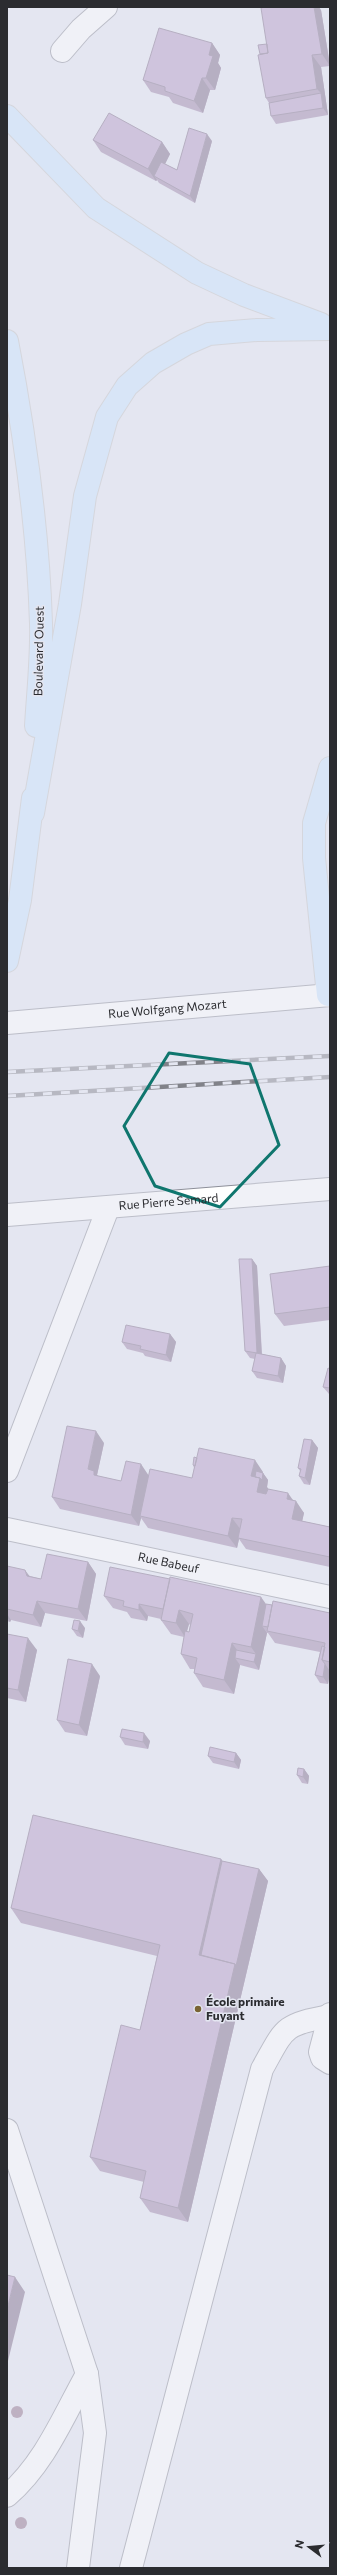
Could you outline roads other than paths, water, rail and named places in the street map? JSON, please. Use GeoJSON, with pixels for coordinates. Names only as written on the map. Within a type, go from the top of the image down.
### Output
{"type":"FeatureCollection","features":[{"type":"Feature","properties":{"kind":"main road"},"geometry":{"type":"LineString","coordinates":[[7,116],[96,208],[197,273],[244,295],[330,328]]}},
{"type":"Feature","properties":{"kind":"main road"},"geometry":{"type":"LineString","coordinates":[[33,813],[70,604],[85,496],[107,417],[127,386],[153,363],[186,344],[208,334],[257,330],[330,328]]}},
{"type":"Feature","properties":{"kind":"main road","name":"Boulevard Ouest"},"geometry":{"type":"LineString","coordinates":[[7,341],[21,413],[37,556],[41,625],[33,813],[20,900],[7,961]]}},
{"type":"Feature","properties":{"kind":"main road"},"geometry":{"type":"LineString","coordinates":[[329,995],[314,858],[314,823],[330,768]]}},
{"type":"Feature","properties":{"kind":"street"},"geometry":{"type":"LineString","coordinates":[[62,50],[81,28],[106,7]]}},
{"type":"Feature","properties":{"kind":"street","name":"Rue Wolfgang Mozart"},"geometry":{"type":"LineString","coordinates":[[7,1024],[329,995]]}},
{"type":"Feature","properties":{"kind":"street","name":"Rue Pierre Semard"},"geometry":{"type":"LineString","coordinates":[[7,1216],[330,1189]]}},
{"type":"Feature","properties":{"kind":"street"},"geometry":{"type":"LineString","coordinates":[[7,1471],[108,1208]]}},
{"type":"Feature","properties":{"kind":"street","name":"Rue Babeuf"},"geometry":{"type":"LineString","coordinates":[[7,1529],[330,1597]]}},
{"type":"Feature","properties":{"kind":"street"},"geometry":{"type":"LineString","coordinates":[[131,2568],[262,2069],[282,2033],[296,2022],[330,2015],[320,2052],[322,2058],[330,2063]]}},
{"type":"Feature","properties":{"kind":"street"},"geometry":{"type":"LineString","coordinates":[[7,2130],[87,2374],[95,2433],[78,2568]]}},
{"type":"Feature","properties":{"kind":"street"},"geometry":{"type":"LineString","coordinates":[[7,2496],[26,2480],[49,2447],[87,2374]]}},
{"type":"Feature","properties":{"kind":"railway"},"geometry":{"type":"LineString","coordinates":[[7,1072],[330,1056]]}},
{"type":"Feature","properties":{"kind":"railway"},"geometry":{"type":"LineString","coordinates":[[7,1096],[330,1077]]}},
{"type":"Feature","properties":{"kind":"place","name":"École primaire Fuyant"},"geometry":{"type":"Point","coordinates":[198,2009]}}]}
